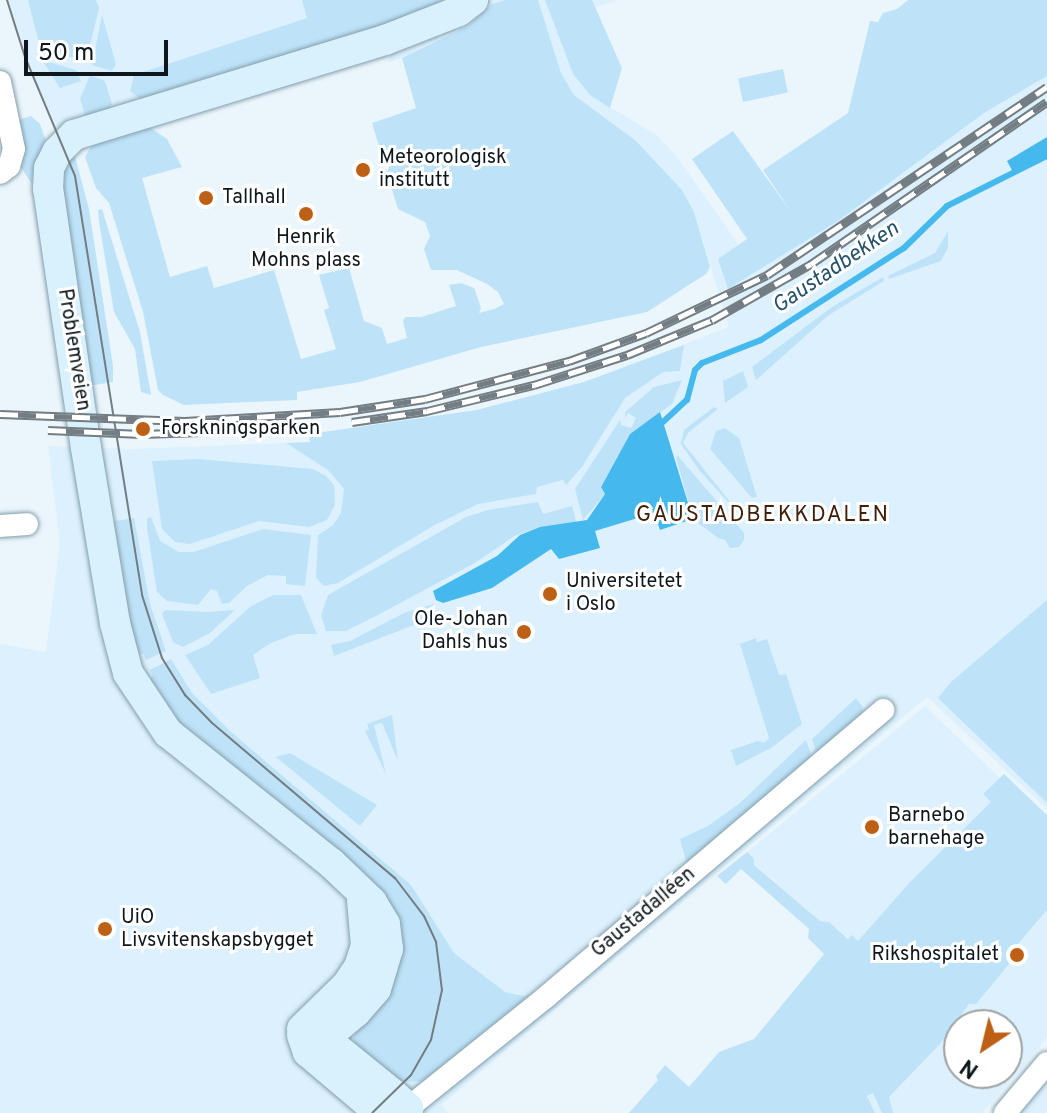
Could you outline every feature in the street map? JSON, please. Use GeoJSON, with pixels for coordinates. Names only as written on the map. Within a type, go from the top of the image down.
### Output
{"type":"FeatureCollection","features":[{"type":"Feature","properties":{"kind":"street","name":"Problemveien"},"geometry":{"type":"LineString","coordinates":[[396,1111],[312,1040],[371,997],[385,966],[385,924],[360,890],[174,738],[128,673],[115,623],[86,448],[48,189],[49,168],[57,152],[74,135],[385,40],[459,11],[473,0]]}},
{"type":"Feature","properties":{"kind":"street"},"geometry":{"type":"LineString","coordinates":[[0,82],[14,149],[5,169]]}},
{"type":"Feature","properties":{"kind":"street"},"geometry":{"type":"LineString","coordinates":[[0,526],[27,524]]}},
{"type":"Feature","properties":{"kind":"street","name":"Gaustadalléen"},"geometry":{"type":"LineString","coordinates":[[396,1111],[546,997],[883,710]]}},
{"type":"Feature","properties":{"kind":"street"},"geometry":{"type":"LineString","coordinates":[[1005,1113],[1047,1063]]}},
{"type":"Feature","properties":{"kind":"shaded area"},"geometry":{"type":"Polygon","coordinates":[[[7,0],[505,0],[492,4],[468,26],[402,58],[388,62],[389,53],[64,144],[25,57],[7,0]]]}},
{"type":"Feature","properties":{"kind":"shaded area"},"geometry":{"type":"Polygon","coordinates":[[[28,0],[96,0],[99,8],[86,62],[40,47],[28,0]]]}},
{"type":"Feature","properties":{"kind":"shaded area"},"geometry":{"type":"Polygon","coordinates":[[[302,0],[452,0],[443,7],[141,100],[130,91],[134,75],[307,18],[302,0]]]}},
{"type":"Feature","properties":{"kind":"shaded area"},"geometry":{"type":"Polygon","coordinates":[[[505,0],[538,0],[561,73],[574,95],[635,140],[682,190],[694,212],[710,267],[706,274],[647,312],[481,347],[360,382],[297,392],[297,400],[184,405],[163,395],[158,390],[143,312],[109,203],[96,188],[85,157],[92,145],[148,126],[167,139],[182,167],[142,178],[170,277],[207,266],[214,288],[274,270],[301,359],[336,349],[324,310],[329,308],[319,275],[349,268],[364,321],[382,328],[387,344],[407,338],[405,317],[421,317],[456,306],[449,285],[461,283],[474,288],[481,308],[479,313],[494,309],[504,304],[498,292],[487,284],[457,270],[431,270],[424,249],[430,236],[425,222],[398,209],[372,123],[416,108],[402,58],[468,26],[492,4],[505,0]]]}},
{"type":"Feature","properties":{"kind":"shaded area","name":"Universitetet i Oslo"},"geometry":{"type":"Polygon","coordinates":[[[538,0],[618,0],[553,22],[573,74],[590,95],[658,136],[677,157],[739,245],[718,259],[737,284],[838,221],[984,113],[1047,76],[1047,809],[927,697],[441,1105],[449,1113],[0,1113],[0,644],[46,652],[60,544],[48,446],[131,449],[310,442],[473,411],[584,382],[729,327],[694,212],[635,140],[574,95],[561,73],[538,0]]]}},
{"type":"Feature","properties":{"kind":"shaded area"},"geometry":{"type":"Polygon","coordinates":[[[545,0],[592,0],[622,68],[610,108],[590,95],[573,74],[545,0]]]}},
{"type":"Feature","properties":{"kind":"shaded area"},"geometry":{"type":"Polygon","coordinates":[[[908,0],[1047,0],[1047,76],[984,113],[838,221],[728,289],[718,259],[747,239],[692,159],[733,131],[791,212],[763,170],[848,113],[870,21],[878,22],[883,13],[897,9],[908,0]]]}},
{"type":"Feature","properties":{"kind":"shaded area"},"geometry":{"type":"Polygon","coordinates":[[[102,15],[116,64],[112,71],[92,65],[102,15]]]}},
{"type":"Feature","properties":{"kind":"shaded area"},"geometry":{"type":"Polygon","coordinates":[[[42,60],[76,70],[81,81],[60,88],[42,60]]]}},
{"type":"Feature","properties":{"kind":"shaded area"},"geometry":{"type":"Polygon","coordinates":[[[783,69],[788,92],[743,102],[738,79],[783,69]]]}},
{"type":"Feature","properties":{"kind":"shaded area"},"geometry":{"type":"Polygon","coordinates":[[[90,75],[105,81],[112,104],[110,109],[86,118],[80,99],[90,75]]]}},
{"type":"Feature","properties":{"kind":"shaded area"},"geometry":{"type":"Polygon","coordinates":[[[31,116],[40,124],[47,144],[33,171],[32,184],[20,166],[16,121],[31,116]]]}},
{"type":"Feature","properties":{"kind":"shaded area"},"geometry":{"type":"Polygon","coordinates":[[[73,149],[89,209],[113,366],[113,382],[88,386],[59,181],[73,149]]]}},
{"type":"Feature","properties":{"kind":"shaded area"},"geometry":{"type":"Polygon","coordinates":[[[102,209],[140,332],[151,395],[141,392],[135,349],[114,312],[99,222],[98,210],[102,209]]]}},
{"type":"Feature","properties":{"kind":"shaded area"},"geometry":{"type":"Polygon","coordinates":[[[948,231],[948,248],[941,261],[889,279],[888,276],[935,253],[948,231]]]}},
{"type":"Feature","properties":{"kind":"shaded area"},"geometry":{"type":"Polygon","coordinates":[[[883,277],[884,281],[829,315],[756,380],[752,367],[832,307],[883,277]]]}},
{"type":"Feature","properties":{"kind":"shaded area"},"geometry":{"type":"Polygon","coordinates":[[[684,345],[680,371],[663,372],[625,398],[582,467],[566,485],[563,480],[537,487],[536,494],[478,504],[433,526],[338,583],[324,586],[316,578],[318,535],[333,525],[341,513],[344,489],[328,470],[286,443],[310,442],[309,434],[477,410],[584,382],[684,345]]]}},
{"type":"Feature","properties":{"kind":"shaded area"},"geometry":{"type":"Polygon","coordinates":[[[743,371],[748,387],[725,403],[723,381],[743,371]]]}},
{"type":"Feature","properties":{"kind":"shaded area"},"geometry":{"type":"Polygon","coordinates":[[[682,380],[672,404],[630,434],[601,486],[605,494],[583,520],[575,489],[620,420],[621,425],[631,428],[636,418],[628,413],[625,418],[625,412],[654,387],[682,380]]]}},
{"type":"Feature","properties":{"kind":"shaded area"},"geometry":{"type":"Polygon","coordinates":[[[714,407],[718,409],[688,433],[683,443],[747,523],[699,470],[681,444],[684,430],[714,407]]]}},
{"type":"Feature","properties":{"kind":"shaded area"},"geometry":{"type":"Polygon","coordinates":[[[725,428],[739,438],[757,497],[752,498],[710,449],[716,431],[725,428]]]}},
{"type":"Feature","properties":{"kind":"shaded area"},"geometry":{"type":"Polygon","coordinates":[[[678,456],[744,533],[739,547],[730,548],[725,540],[693,519],[678,456]]]}},
{"type":"Feature","properties":{"kind":"shaded area"},"geometry":{"type":"Polygon","coordinates":[[[198,459],[313,469],[334,485],[335,505],[327,520],[309,527],[259,521],[190,544],[175,542],[162,529],[152,461],[198,459]]]}},
{"type":"Feature","properties":{"kind":"shaded area"},"geometry":{"type":"Polygon","coordinates":[[[538,502],[543,514],[572,506],[577,524],[540,527],[516,535],[475,563],[374,617],[346,631],[326,631],[321,615],[328,595],[466,517],[538,502]]]}},
{"type":"Feature","properties":{"kind":"shaded area"},"geometry":{"type":"Polygon","coordinates":[[[151,517],[160,541],[179,552],[194,552],[263,529],[311,535],[305,586],[286,584],[286,576],[268,575],[247,586],[229,603],[222,604],[217,591],[211,589],[198,605],[167,601],[157,592],[147,528],[147,518],[151,517]]]}},
{"type":"Feature","properties":{"kind":"shaded area"},"geometry":{"type":"Polygon","coordinates":[[[134,518],[150,604],[166,651],[146,660],[143,653],[136,656],[109,522],[134,518]]]}},
{"type":"Feature","properties":{"kind":"shaded area"},"geometry":{"type":"Polygon","coordinates":[[[273,595],[301,595],[317,634],[295,634],[271,643],[253,655],[260,678],[211,694],[185,655],[208,645],[251,606],[273,595]]]}},
{"type":"Feature","properties":{"kind":"shaded area"},"geometry":{"type":"Polygon","coordinates":[[[1047,600],[1047,803],[938,698],[951,682],[1047,600]]]}},
{"type":"Feature","properties":{"kind":"shaded area"},"geometry":{"type":"Polygon","coordinates":[[[434,604],[429,613],[414,625],[334,656],[331,645],[350,641],[406,612],[434,604]]]}},
{"type":"Feature","properties":{"kind":"shaded area"},"geometry":{"type":"Polygon","coordinates":[[[165,610],[235,610],[210,633],[183,647],[173,642],[162,614],[165,610]]]}},
{"type":"Feature","properties":{"kind":"shaded area"},"geometry":{"type":"Polygon","coordinates":[[[756,638],[757,642],[767,639],[779,675],[786,674],[802,724],[771,748],[736,766],[731,750],[758,741],[764,743],[769,738],[740,644],[756,638]]]}},
{"type":"Feature","properties":{"kind":"shaded area"},"geometry":{"type":"Polygon","coordinates":[[[171,659],[192,693],[231,732],[411,885],[454,953],[505,992],[524,996],[534,993],[423,1081],[397,1082],[354,1048],[354,1036],[394,941],[175,719],[146,680],[153,676],[150,670],[171,659]]]}},
{"type":"Feature","properties":{"kind":"shaded area"},"geometry":{"type":"Polygon","coordinates":[[[856,698],[863,713],[817,755],[812,739],[856,698]]]}},
{"type":"Feature","properties":{"kind":"shaded area","name":"Barnebo barnehage"},"geometry":{"type":"Polygon","coordinates":[[[925,706],[1000,778],[983,794],[992,802],[910,882],[858,942],[849,939],[829,922],[820,921],[754,864],[747,852],[925,706]]]}},
{"type":"Feature","properties":{"kind":"shaded area"},"geometry":{"type":"Polygon","coordinates":[[[392,715],[398,761],[382,723],[374,725],[386,774],[365,731],[369,729],[367,724],[392,715]]]}},
{"type":"Feature","properties":{"kind":"shaded area"},"geometry":{"type":"Polygon","coordinates":[[[806,740],[812,757],[687,865],[680,839],[708,826],[740,803],[806,740]]]}},
{"type":"Feature","properties":{"kind":"shaded area"},"geometry":{"type":"Polygon","coordinates":[[[290,753],[377,805],[360,826],[276,757],[290,753]]]}},
{"type":"Feature","properties":{"kind":"shaded area"},"geometry":{"type":"Polygon","coordinates":[[[1004,774],[1047,815],[1047,910],[1006,958],[1009,964],[976,1004],[969,1004],[965,1009],[943,1009],[943,1040],[889,1097],[893,1113],[882,1113],[873,1093],[867,1096],[875,1113],[629,1113],[658,1080],[656,1076],[665,1065],[689,1087],[719,1052],[754,1039],[824,954],[808,938],[809,929],[741,869],[726,884],[717,876],[747,852],[754,859],[754,865],[820,921],[829,922],[848,939],[852,935],[858,941],[910,882],[991,802],[983,794],[1004,774]]]}},
{"type":"Feature","properties":{"kind":"shaded area","name":"Rikshospitalet"},"geometry":{"type":"Polygon","coordinates":[[[1047,885],[1047,1038],[1023,1066],[1023,1009],[943,1009],[943,1089],[1003,1089],[982,1113],[854,1113],[1047,885]]]}},
{"type":"Feature","properties":{"kind":"shaded area"},"geometry":{"type":"Polygon","coordinates":[[[1047,1063],[1047,1113],[1005,1113],[1047,1063]]]}},
{"type":"Feature","properties":{"kind":"water"},"geometry":{"type":"Polygon","coordinates":[[[1047,137],[1047,156],[1013,172],[1007,161],[1047,137]]]}},
{"type":"Feature","properties":{"kind":"water"},"geometry":{"type":"Polygon","coordinates":[[[660,412],[693,519],[660,530],[654,513],[595,531],[600,548],[559,559],[551,549],[492,588],[443,603],[436,600],[433,591],[497,556],[520,535],[540,527],[587,520],[605,494],[601,487],[630,434],[660,412]]]}},
{"type":"Feature","properties":{"kind":"waterway","name":"Gaustadbekken"},"geometry":{"type":"LineString","coordinates":[[663,422],[687,400],[695,370],[702,363],[761,340],[904,248],[947,206],[1047,156]]}},
{"type":"Feature","properties":{"kind":"tram line"},"geometry":{"type":"LineString","coordinates":[[7,0],[25,57],[75,176],[142,595],[162,658],[185,695],[212,723],[395,878],[424,916],[436,942],[442,990],[431,1040],[411,1075],[372,1113]]}},
{"type":"Feature","properties":{"kind":"railway"},"geometry":{"type":"LineString","coordinates":[[0,414],[185,421],[340,412],[425,399],[569,361],[646,333],[767,275],[1047,87]]}},
{"type":"Feature","properties":{"kind":"railway"},"geometry":{"type":"LineString","coordinates":[[352,422],[427,411],[534,385],[627,355],[712,320],[811,264],[1047,102]]}},
{"type":"Feature","properties":{"kind":"railway"},"geometry":{"type":"LineString","coordinates":[[48,430],[142,434],[260,430]]}},
{"type":"Feature","properties":{"kind":"place","name":"Meteorologisk institutt"},"geometry":{"type":"Point","coordinates":[363,170]}},
{"type":"Feature","properties":{"kind":"place","name":"Tallhall"},"geometry":{"type":"Point","coordinates":[206,198]}},
{"type":"Feature","properties":{"kind":"place","name":"Henrik Mohns plass"},"geometry":{"type":"Point","coordinates":[306,214]}},
{"type":"Feature","properties":{"kind":"place","name":"Forskningsparken"},"geometry":{"type":"Point","coordinates":[143,429]}},
{"type":"Feature","properties":{"kind":"place","name":"Universitetet i Oslo"},"geometry":{"type":"Point","coordinates":[550,594]}},
{"type":"Feature","properties":{"kind":"place","name":"Ole-Johan Dahls hus"},"geometry":{"type":"Point","coordinates":[524,632]}},
{"type":"Feature","properties":{"kind":"place","name":"Barnebo barnehage"},"geometry":{"type":"Point","coordinates":[872,827]}},
{"type":"Feature","properties":{"kind":"place","name":"UiO Livsvitenskapsbygget"},"geometry":{"type":"Point","coordinates":[105,929]}},
{"type":"Feature","properties":{"kind":"place","name":"Rikshospitalet"},"geometry":{"type":"Point","coordinates":[1017,955]}},
{"type":"Feature","properties":{"kind":"district","name":"GAUSTADBEKKDALEN"},"geometry":{"type":"Point","coordinates":[763,516]}}]}
